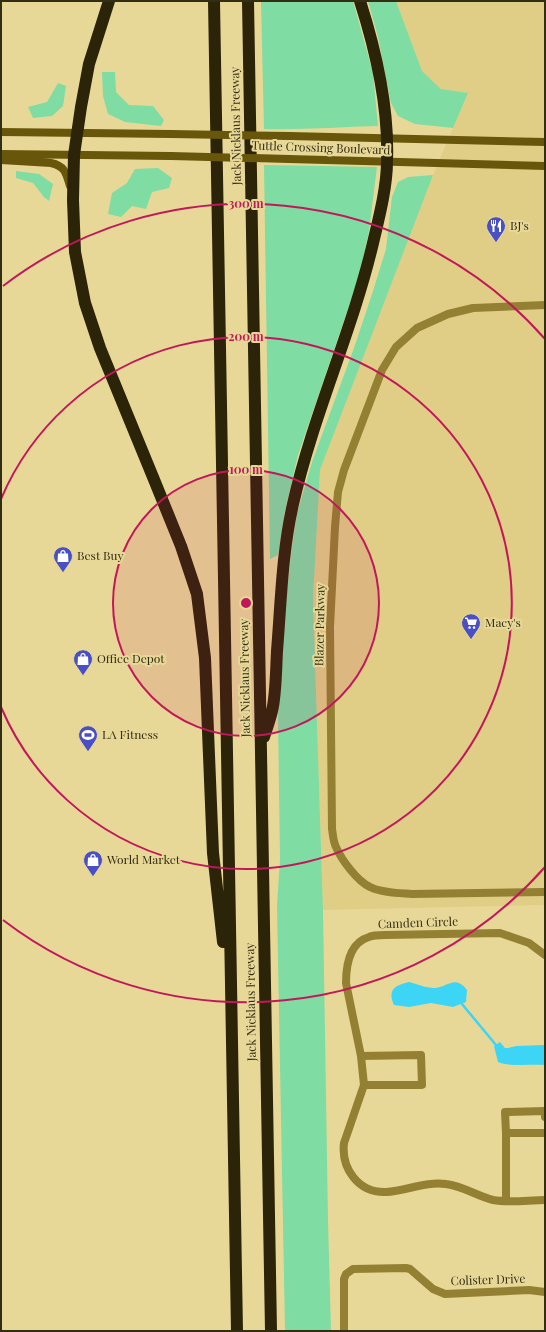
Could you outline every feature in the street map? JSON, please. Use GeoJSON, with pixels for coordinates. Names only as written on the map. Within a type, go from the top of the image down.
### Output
{"type":"FeatureCollection","features":[{"type":"Feature","properties":{"kind":"highway"},"geometry":{"type":"LineString","coordinates":[[109,1],[89,64],[74,155],[73,200],[75,252],[85,303],[100,348],[180,546],[197,594],[205,658],[213,853],[232,1008]]}},
{"type":"Feature","properties":{"kind":"highway","name":"Jack Nicklaus Freeway"},"geometry":{"type":"LineString","coordinates":[[214,1],[237,1331]]}},
{"type":"Feature","properties":{"kind":"highway","name":"Jack Nicklaus Freeway"},"geometry":{"type":"LineString","coordinates":[[248,1],[271,1331]]}},
{"type":"Feature","properties":{"kind":"highway"},"geometry":{"type":"LineString","coordinates":[[261,747],[273,710],[285,550],[293,505],[304,460],[368,267],[378,224],[387,162],[386,110],[373,48],[360,1]]}},
{"type":"Feature","properties":{"kind":"main road","name":"Tuttle Crossing Boulevard"},"geometry":{"type":"LineString","coordinates":[[1,132],[289,136],[545,142]]}},
{"type":"Feature","properties":{"kind":"main road","name":"Tuttle Crossing Boulevard"},"geometry":{"type":"LineString","coordinates":[[1,154],[171,156],[545,166]]}},
{"type":"Feature","properties":{"kind":"main road"},"geometry":{"type":"LineString","coordinates":[[1,160],[51,162],[59,165],[67,175],[73,200]]}},
{"type":"Feature","properties":{"kind":"street","name":"Blazer Parkway"},"geometry":{"type":"LineString","coordinates":[[545,305],[472,308],[448,314],[417,328],[396,347],[382,370],[344,470],[338,492],[330,626],[332,829],[335,845],[345,863],[369,887],[392,892],[412,894],[545,892]]}},
{"type":"Feature","properties":{"kind":"street","name":"Camden Circle"},"geometry":{"type":"LineString","coordinates":[[364,1085],[361,1056],[346,983],[348,958],[362,940],[368,936],[385,935],[500,933],[529,943],[545,955]]}},
{"type":"Feature","properties":{"kind":"street"},"geometry":{"type":"LineString","coordinates":[[361,1056],[421,1055],[422,1085],[364,1085],[344,1143],[343,1152],[345,1162],[353,1178],[368,1188],[385,1192],[434,1183],[448,1184],[494,1200],[545,1200]]}},
{"type":"Feature","properties":{"kind":"street"},"geometry":{"type":"LineString","coordinates":[[506,1201],[505,1112],[545,1111],[545,1117]]}},
{"type":"Feature","properties":{"kind":"street"},"geometry":{"type":"LineString","coordinates":[[506,1133],[545,1133]]}},
{"type":"Feature","properties":{"kind":"street","name":"Colister Drive"},"geometry":{"type":"LineString","coordinates":[[344,1331],[343,1287],[346,1274],[353,1269],[410,1269],[433,1289],[445,1294],[529,1290],[545,1292]]}},
{"type":"Feature","properties":{"kind":"shaded area"},"geometry":{"type":"Polygon","coordinates":[[[396,1],[545,1],[545,905],[323,910],[313,598],[320,470],[427,189],[468,93],[441,89],[422,71],[396,1]]]}},
{"type":"Feature","properties":{"kind":"green space"},"geometry":{"type":"Polygon","coordinates":[[[261,1],[353,1],[373,73],[378,126],[264,129],[261,1]]]}},
{"type":"Feature","properties":{"kind":"green space"},"geometry":{"type":"Polygon","coordinates":[[[368,1],[396,1],[422,71],[441,89],[468,93],[453,128],[415,124],[398,116],[391,103],[378,37],[368,1]]]}},
{"type":"Feature","properties":{"kind":"green space"},"geometry":{"type":"Polygon","coordinates":[[[102,72],[115,72],[116,92],[129,105],[153,106],[164,120],[161,126],[125,122],[108,114],[103,96],[102,72]]]}},
{"type":"Feature","properties":{"kind":"green space"},"geometry":{"type":"Polygon","coordinates":[[[58,83],[66,86],[63,106],[52,116],[33,118],[28,107],[47,102],[58,83]]]}},
{"type":"Feature","properties":{"kind":"green space"},"geometry":{"type":"Polygon","coordinates":[[[264,165],[377,167],[369,231],[360,274],[298,455],[285,511],[278,555],[270,559],[264,165]]]}},
{"type":"Feature","properties":{"kind":"green space"},"geometry":{"type":"Polygon","coordinates":[[[158,168],[172,178],[169,188],[152,192],[146,209],[132,206],[121,217],[108,214],[112,193],[127,183],[135,169],[158,168]]]}},
{"type":"Feature","properties":{"kind":"green space"},"geometry":{"type":"Polygon","coordinates":[[[16,171],[39,174],[53,184],[49,201],[33,183],[16,178],[16,171]]]}},
{"type":"Feature","properties":{"kind":"green space"},"geometry":{"type":"Polygon","coordinates":[[[433,175],[320,470],[313,598],[323,910],[331,1331],[285,1331],[277,905],[280,860],[278,715],[286,600],[292,547],[297,514],[312,462],[354,348],[386,249],[392,197],[398,182],[408,177],[433,175]]]}},
{"type":"Feature","properties":{"kind":"water"},"geometry":{"type":"Polygon","coordinates":[[[409,982],[434,988],[455,982],[459,983],[467,990],[466,1002],[453,1007],[431,1003],[409,1007],[394,1005],[391,996],[392,992],[396,987],[409,982]]]}},
{"type":"Feature","properties":{"kind":"water"},"geometry":{"type":"Polygon","coordinates":[[[500,1042],[505,1048],[545,1045],[545,1065],[514,1065],[498,1062],[494,1046],[500,1042]]]}},
{"type":"Feature","properties":{"kind":"waterway"},"geometry":{"type":"LineString","coordinates":[[462,1004],[496,1045]]}},
{"type":"Feature","properties":{"kind":"place","name":"BJ's"},"geometry":{"type":"Point","coordinates":[496,243]}},
{"type":"Feature","properties":{"kind":"place","name":"Best Buy"},"geometry":{"type":"Point","coordinates":[63,573]}},
{"type":"Feature","properties":{"kind":"place","name":"Macy's"},"geometry":{"type":"Point","coordinates":[471,640]}},
{"type":"Feature","properties":{"kind":"place","name":"Office Depot"},"geometry":{"type":"Point","coordinates":[83,676]}},
{"type":"Feature","properties":{"kind":"place","name":"LA Fitness"},"geometry":{"type":"Point","coordinates":[88,752]}},
{"type":"Feature","properties":{"kind":"place","name":"World Market"},"geometry":{"type":"Point","coordinates":[93,877]}}]}
